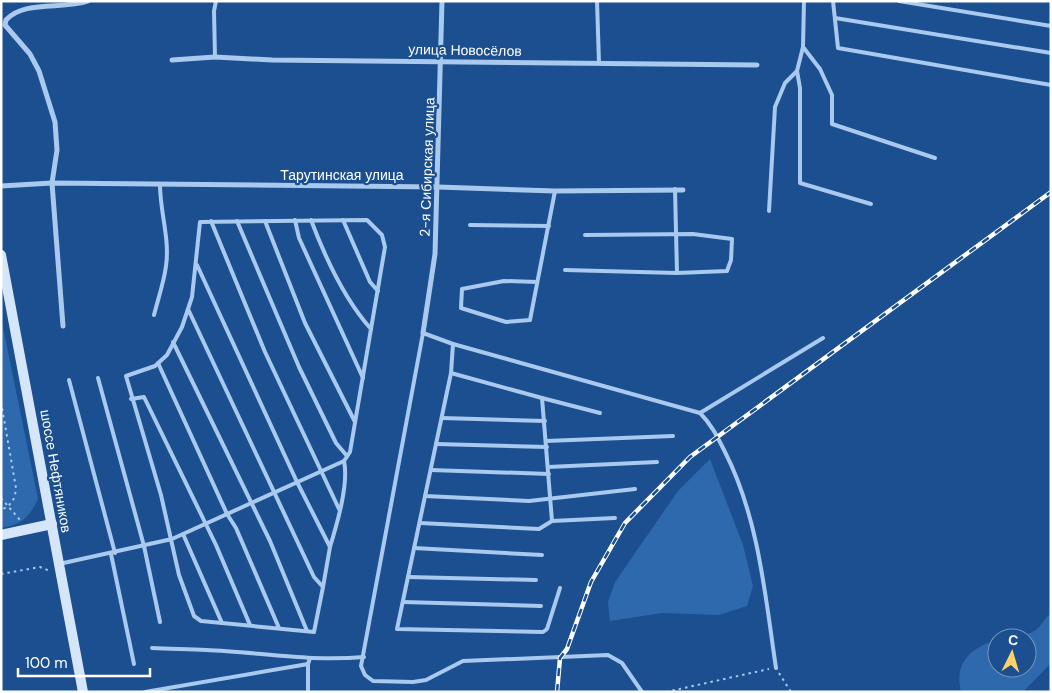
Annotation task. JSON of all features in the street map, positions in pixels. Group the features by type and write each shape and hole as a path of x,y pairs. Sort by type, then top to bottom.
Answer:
{"main road":[{"name":"шоссе Нефтяников","path":"1,255 83,692"},
{"path":"1,535 52,524"}],"street":[{"path":"63,326 52,183 56,150 55,122 46,88 30,54 5,25 6,20 14,12 29,7 79,4 88,1"},
{"name":"2-я Сибирская улица","path":"423,333 435,254 442,1"},
{"name":"улица Новосёлов","path":"172,60 215,57 272,60 441,60 757,65"},
{"name":"Тарутинская улица","path":"1,186 52,183 438,187 554,191 683,190"}],"lane":[{"path":"215,57 214,11 216,1"},
{"path":"598,1 599,64"},
{"path":"804,1 803,47 797,71 800,88 800,183 871,204"},
{"path":"833,1 838,48 1051,85"},
{"path":"898,1 1051,26"},
{"path":"835,18 1051,53"},
{"path":"803,47 820,69 832,95 832,124 935,158"},
{"path":"768,211 775,107 785,83 797,71"},
{"path":"154,315 166,265 166,240 161,213 160,185"},
{"path":"676,189 678,273"},
{"path":"537,282 504,281 462,289 461,308 506,322 530,320 554,191"},
{"path":"265,220 305,323 355,422"},
{"path":"60,570 113,553 172,539 344,461 350,452 385,248 382,235 367,220 265,220 200,223 192,297 174,342 167,355 158,363 126,376 172,539 179,575 194,616 202,621 314,632 330,547 340,510 346,469 344,461"},
{"path":"296,220 299,238 363,378"},
{"path":"311,220 320,245 348,296 371,328"},
{"path":"343,220 370,282 378,291"},
{"path":"211,221 265,352 320,472 340,510"},
{"path":"237,221 299,367 336,443 347,456"},
{"path":"470,225 549,226"},
{"path":"565,270 678,273 726,271 731,260 732,239 693,234 585,235"},
{"path":"196,263 297,482 330,547"},
{"path":"188,309 314,577 323,587"},
{"path":"642,692 622,663 608,655 463,661 426,680 413,682 373,681 365,675 361,666 423,333 453,344 700,413 710,423 732,466 751,516 776,668"},
{"path":"700,413 823,338"},
{"path":"174,342 250,503 270,541 307,631"},
{"path":"453,344 451,372 442,418 397,629 543,632 547,629 560,588"},
{"path":"158,363 227,514 236,528 280,628"},
{"path":"451,372 600,413"},
{"path":"98,378 144,546 160,622"},
{"path":"69,380 113,553 134,664"},
{"path":"131,399 144,398 216,545 250,625"},
{"path":"542,398 552,521"},
{"path":"442,418 545,422"},
{"path":"546,441 673,436"},
{"path":"436,444 547,447"},
{"path":"548,467 657,462"},
{"path":"431,470 549,474"},
{"path":"425,496 529,501 550,497 635,489"},
{"path":"420,523 539,529 552,521 615,518"},
{"path":"183,534 222,622"},
{"path":"414,548 542,555"},
{"path":"408,577 536,580"},
{"path":"403,602 541,606"},
{"path":"152,648 310,658 364,657"},
{"path":"308,692 308,664 310,658"},
{"path":"145,692 308,664"}],"path":[{"path":"1,402 16,488 15,498 9,506 1,510"},
{"path":"1,498 22,522"},
{"path":"1,574 40,567 60,570"},
{"path":"666,692 700,683 724,680 776,668 792,692"}],"shaded area":[{"path":"1,317 38,499 24,519 1,528"},
{"path":"710,459 743,545 753,586 747,606 719,615 662,613 610,621 608,602 615,582 678,491"},
{"path":"1051,614 1051,663 1037,678 1037,629"},
{"path":"987,643 987,678 1037,678 1023,692 961,692 959,682 962,665 966,658"}],"railway":[{"path":"557,692 560,658 567,649 591,582 625,523 690,457 1051,192"}]}
